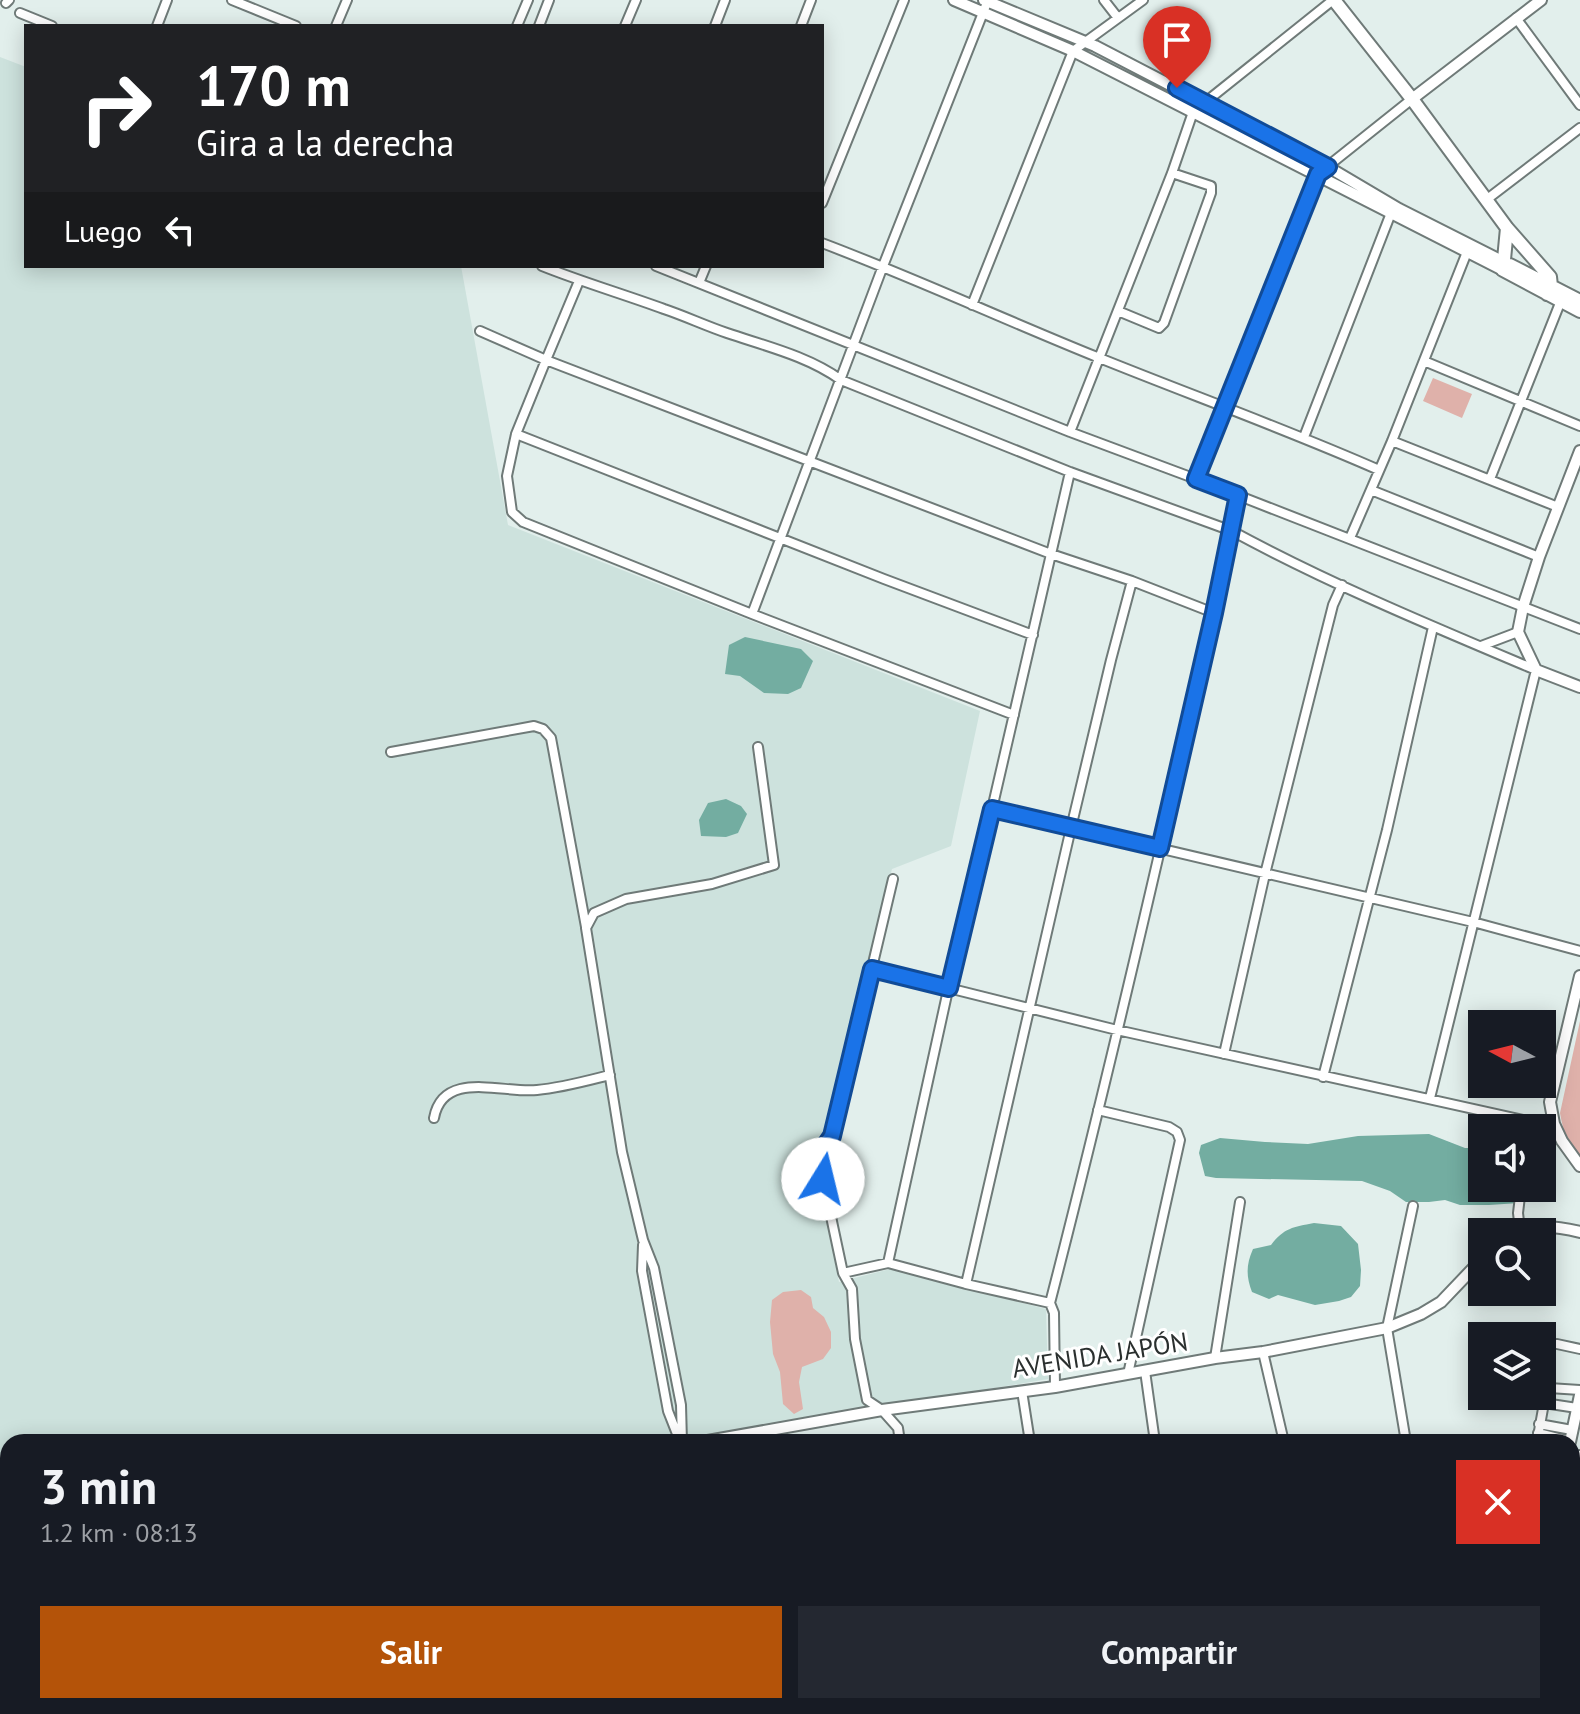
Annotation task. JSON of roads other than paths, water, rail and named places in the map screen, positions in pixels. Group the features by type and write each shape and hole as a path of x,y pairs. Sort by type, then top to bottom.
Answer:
{"main road":[{"path":"1333,0 1412,99 1507,228 1550,277 1549,290"},
{"path":"1507,228 1503,266 1563,297 1580,311"},
{"path":"1563,297 1580,301"}],"street":[{"path":"158,24 167,0"},
{"path":"232,0 252,4 292,24"},
{"path":"337,24 347,0"},
{"path":"518,24 528,0"},
{"path":"540,24 549,0"},
{"path":"626,24 636,0"},
{"path":"716,24 725,0"},
{"path":"802,24 811,0"},
{"path":"824,198 904,0"},
{"path":"954,0 986,3 1086,42 1328,167 1503,266"},
{"path":"1104,0 1118,18"},
{"path":"972,305 1073,51 1143,0"},
{"path":"1070,432 1193,112 1333,0"},
{"path":"1196,479 1318,174 1541,0"},
{"path":"986,3 1073,51 1467,252 1503,266"},
{"path":"752,614 986,3"},
{"path":"20,13 47,24"},
{"path":"1516,18 1580,105"},
{"path":"1486,200 1580,128"},
{"path":"1118,311 1159,328 1164,323 1211,193 1211,186 1172,173"},
{"path":"1304,437 1391,213"},
{"path":"824,244 1379,470"},
{"path":"1350,538 1467,252"},
{"path":"547,268 780,351 830,371 841,380 1070,472 1232,531 1433,627 1580,687"},
{"path":"661,268 1070,432 1580,629"},
{"path":"699,283 705,268"},
{"path":"579,281 516,434 507,476 512,512 523,522 1014,715"},
{"path":"1490,479 1563,297"},
{"path":"480,331 546,360 810,462 1214,613"},
{"path":"1424,361 1580,426"},
{"path":"516,434 1033,635"},
{"path":"1392,441 1558,507"},
{"path":"1430,1098 1536,670 1518,632 1523,607 1580,451"},
{"path":"888,1263 1070,472"},
{"path":"1371,490 1539,557"},
{"path":"1055,1387 1054,1313 1050,1303 1160,848 1238,495"},
{"path":"966,1284 1071,828 1132,581"},
{"path":"1224,1054 1265,874 1333,605 1342,585"},
{"path":"1323,1077 1387,830 1433,627"},
{"path":"1480,646 1518,632"},
{"path":"391,752 534,726 543,729 551,738 622,1152 643,1240 654,1268 681,1405 681,1434"},
{"path":"586,928 594,913 626,899 712,884 774,865 758,747"},
{"path":"992,809 1473,922 1580,951"},
{"path":"893,879 832,1136 821,1152 823,1179 843,1273 852,1289 855,1339 867,1400 882,1410 898,1428 899,1434"},
{"path":"872,969 1029,1010 1492,1114"},
{"path":"1552,1114 1552,1092 1580,976"},
{"path":"434,1118 445,1097 468,1087 538,1090 610,1075"},
{"path":"1098,1110 1169,1127 1177,1132 1180,1140 1128,1374"},
{"path":"1556,1128 1580,1166"},
{"path":"1215,1358 1240,1202"},
{"path":"1405,1434 1387,1328 1413,1206"},
{"path":"1556,1229 1580,1232"},
{"path":"643,1240 642,1271 668,1411 678,1434"},
{"path":"843,1273 888,1263 1050,1303"},
{"name":"AVENIDA JAPÓN","path":"747,1434 882,1410 1055,1387 1387,1328 1441,1302 1468,1274"},
{"path":"1557,1344 1580,1349"},
{"path":"1263,1352 1282,1434"},
{"path":"1145,1371 1154,1434"},
{"path":"1556,1389 1580,1392 1572,1434"},
{"path":"1022,1391 1029,1434"},
{"path":"1556,1405 1577,1408"},
{"path":"1538,1433 1543,1410"}]}
